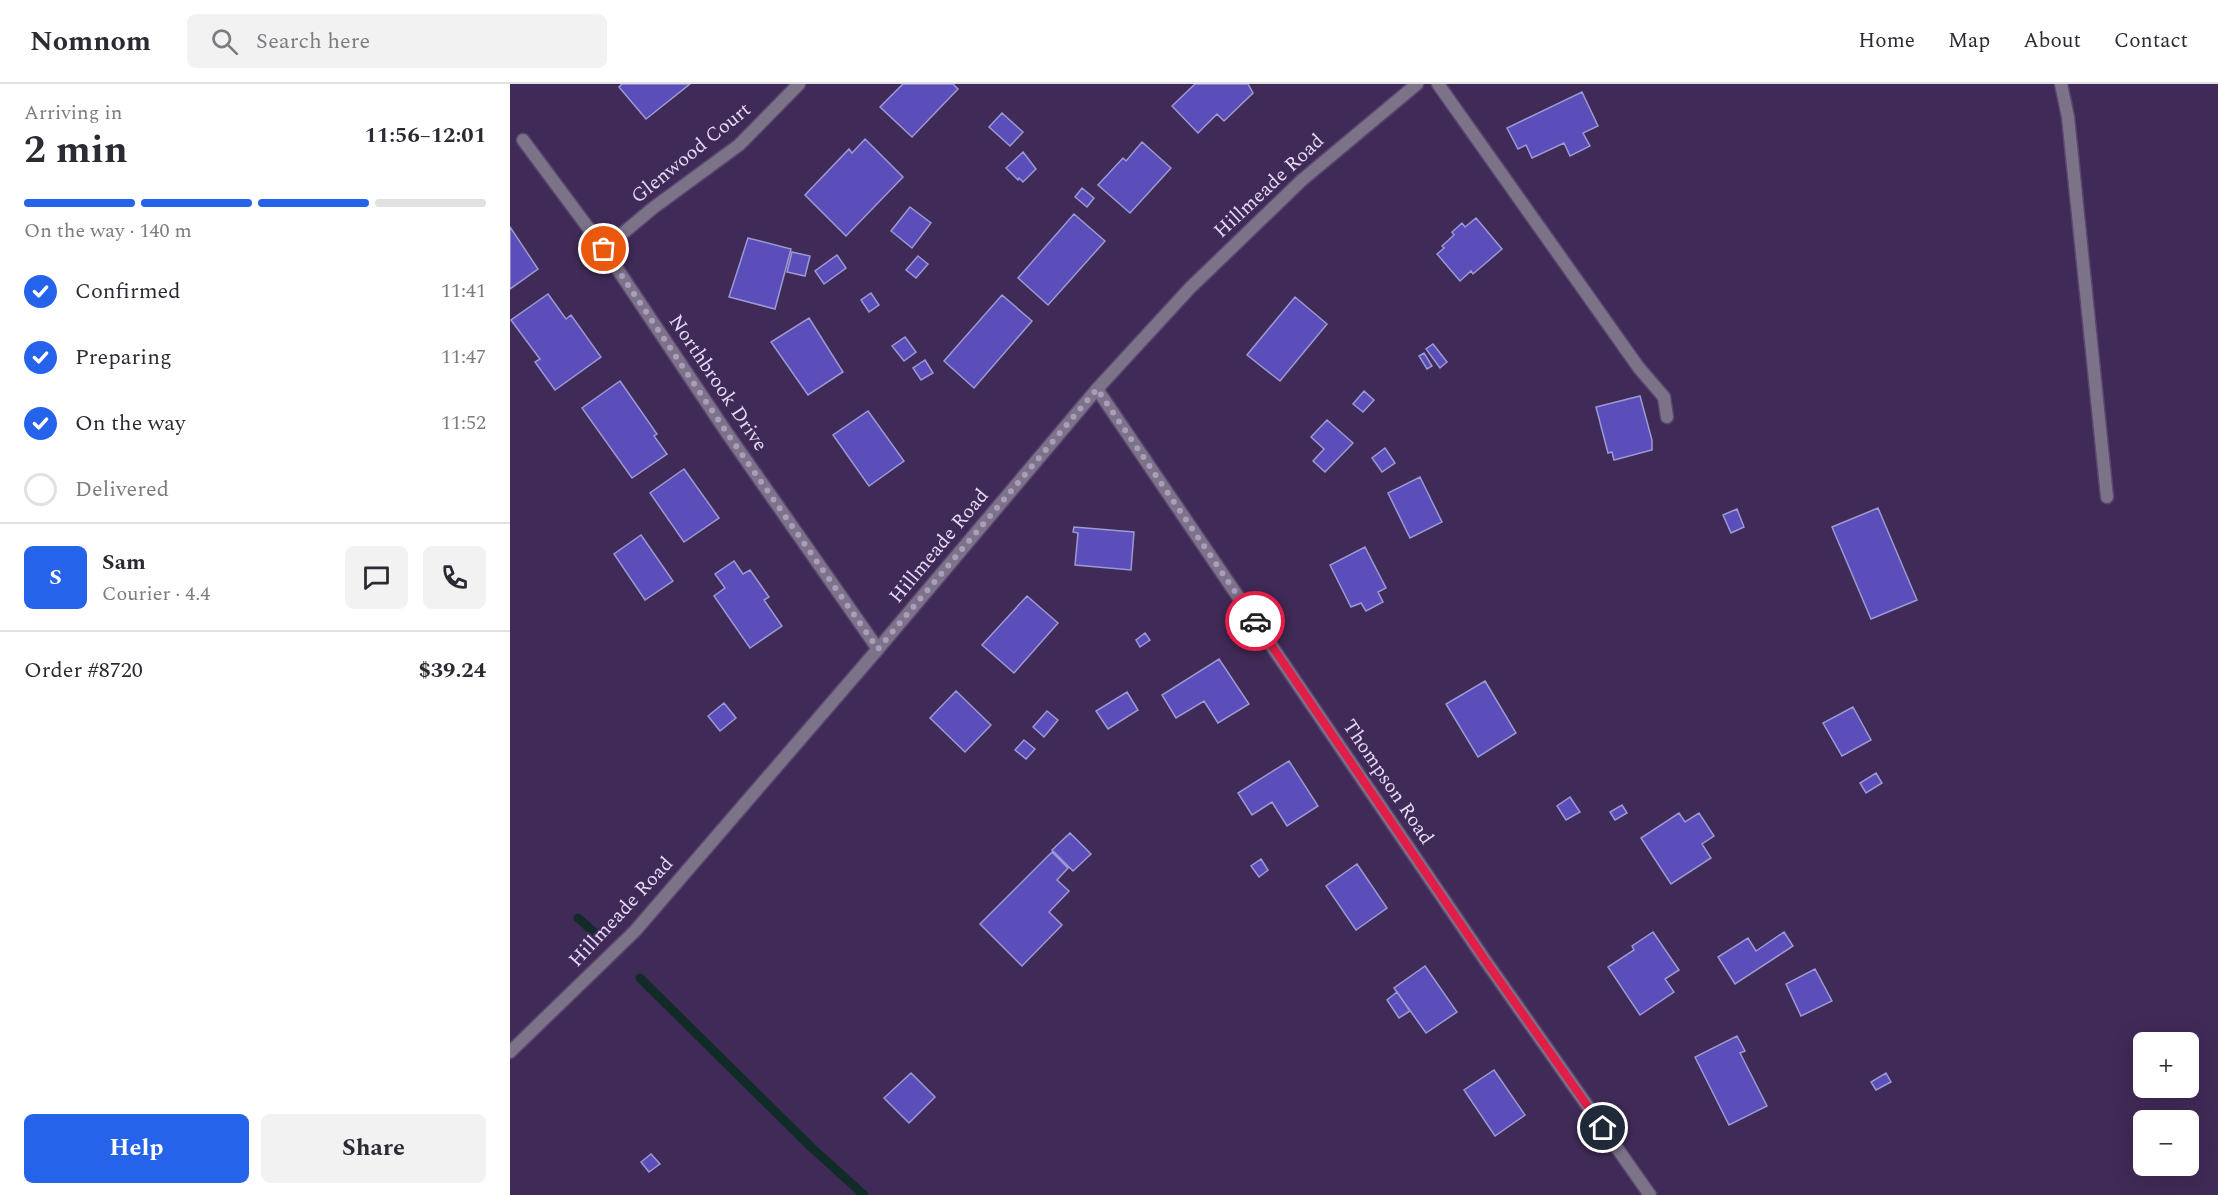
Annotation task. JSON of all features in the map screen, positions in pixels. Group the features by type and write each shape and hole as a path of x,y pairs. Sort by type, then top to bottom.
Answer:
{"street":[{"name":"Glenwood Court","path":"604,249 652,208 739,145 799,84"},
{"name":"Hillmeade Road","path":"510,1052 635,931 878,649 1097,389 1190,288 1311,172 1417,84"},
{"path":"1438,84 1639,368 1664,397 1667,417"},
{"path":"2061,84 2068,117 2107,497"},
{"name":"Northbrook Drive","path":"523,140 604,249 734,442 878,649"},
{"name":"Thompson Road","path":"1097,389 1485,960 1650,1195"}],"building":[{"path":"622,84 690,84 646,119 619,87"},
{"path":"903,84 953,84 958,89 912,137 880,107"},
{"path":"1195,84 1248,84 1253,93 1224,121 1217,114 1198,133 1172,106"},
{"path":"1582,92 1598,126 1583,133 1590,146 1570,156 1564,143 1532,158 1526,145 1518,149 1507,128"},
{"path":"1002,113 1023,132 1010,146 989,127"},
{"path":"865,139 903,177 846,236 805,195 849,149 852,153"},
{"path":"1142,142 1171,168 1130,213 1098,185 1123,158 1126,161"},
{"path":"1023,152 1036,169 1023,182 1006,168"},
{"path":"1082,188 1094,198 1087,207 1075,197"},
{"path":"910,207 931,223 912,248 891,231"},
{"path":"1074,214 1105,241 1048,305 1018,278"},
{"path":"1476,218 1502,249 1473,274 1471,271 1460,281 1437,254 1454,235 1452,232 1462,223 1465,227"},
{"path":"510,227 538,269 510,289"},
{"path":"748,238 791,249 775,309 729,297"},
{"path":"792,252 810,256 805,276 787,272"},
{"path":"837,255 846,268 824,284 815,271"},
{"path":"918,256 928,264 916,278 906,270"},
{"path":"871,293 879,305 869,312 861,300"},
{"path":"548,294 566,319 571,315 601,357 555,390 535,362 540,359 511,320"},
{"path":"1002,295 1032,321 974,388 944,361"},
{"path":"1295,297 1327,324 1280,381 1247,355"},
{"path":"809,318 843,372 808,395 771,342"},
{"path":"905,337 916,352 904,361 892,346"},
{"path":"1433,344 1447,362 1440,368 1426,349"},
{"path":"1424,353 1432,366 1427,369 1419,356"},
{"path":"925,360 933,373 921,380 913,368"},
{"path":"620,381 657,434 654,436 667,454 632,478 582,408"},
{"path":"1364,391 1374,400 1363,412 1353,404"},
{"path":"1640,396 1652,440 1652,450 1614,460 1612,452 1608,453 1596,407"},
{"path":"868,411 904,461 869,486 833,435"},
{"path":"1327,420 1353,443 1325,472 1313,461 1324,449 1311,437"},
{"path":"1385,448 1395,463 1382,472 1372,458"},
{"path":"684,469 719,518 684,542 650,493"},
{"path":"1420,477 1442,522 1410,538 1388,493"},
{"path":"1878,508 1917,600 1871,619 1832,527"},
{"path":"1737,509 1744,527 1731,533 1723,515"},
{"path":"1074,527 1134,532 1131,570 1075,565 1078,533 1073,532"},
{"path":"641,535 673,581 645,600 614,554"},
{"path":"1365,547 1386,588 1378,592 1383,602 1366,611 1361,603 1351,607 1330,565"},
{"path":"734,561 743,574 750,570 769,597 764,600 782,626 750,648 714,596 725,588 715,574"},
{"path":"1027,596 1058,623 1014,673 982,645"},
{"path":"1145,633 1150,640 1140,647 1136,640"},
{"path":"1219,659 1249,704 1218,723 1204,701 1176,718 1162,695"},
{"path":"1485,681 1516,733 1478,757 1446,704"},
{"path":"956,691 991,725 965,752 930,718"},
{"path":"1127,692 1138,710 1108,729 1096,711"},
{"path":"724,703 736,718 720,731 708,716"},
{"path":"1853,707 1871,740 1842,756 1823,723"},
{"path":"1047,711 1058,720 1044,737 1033,727"},
{"path":"1024,740 1035,749 1026,759 1015,750"},
{"path":"1289,761 1318,806 1287,826 1272,802 1252,815 1238,793"},
{"path":"1876,773 1882,783 1866,793 1860,783"},
{"path":"1570,797 1580,812 1566,820 1557,806"},
{"path":"1622,805 1627,813 1615,820 1610,812"},
{"path":"1679,813 1685,822 1699,813 1714,836 1702,844 1711,858 1671,884 1641,838"},
{"path":"1070,833 1091,854 1073,871 1052,850"},
{"path":"1052,852 1068,868 1057,880 1069,891 1049,912 1062,925 1022,966 980,924"},
{"path":"1261,859 1268,870 1259,877 1251,866"},
{"path":"1357,864 1387,908 1356,930 1326,886"},
{"path":"1653,932 1679,970 1665,979 1674,992 1640,1015 1608,967 1634,950 1632,946"},
{"path":"1784,932 1793,946 1735,984 1718,957 1748,938 1756,951"},
{"path":"1425,966 1457,1012 1426,1033 1394,988"},
{"path":"1815,969 1832,1001 1801,1016 1786,984"},
{"path":"1397,992 1410,1011 1399,1018 1387,1000"},
{"path":"1737,1036 1745,1051 1740,1053 1767,1106 1729,1125 1695,1057"},
{"path":"1494,1070 1525,1115 1495,1136 1464,1090"},
{"path":"911,1073 935,1097 909,1123 884,1098"},
{"path":"1886,1073 1891,1082 1876,1090 1871,1082"},
{"path":"651,1154 660,1164 649,1172 641,1162"}],"waterway":[{"path":"578,918 595,933"},
{"path":"640,978 811,1147 864,1195"}],"way so far":[{"path":"604,249 727,433 878,649 1097,389 1255,621"}],"route":[{"path":"1255,621 1485,960 1603,1128"}]}
